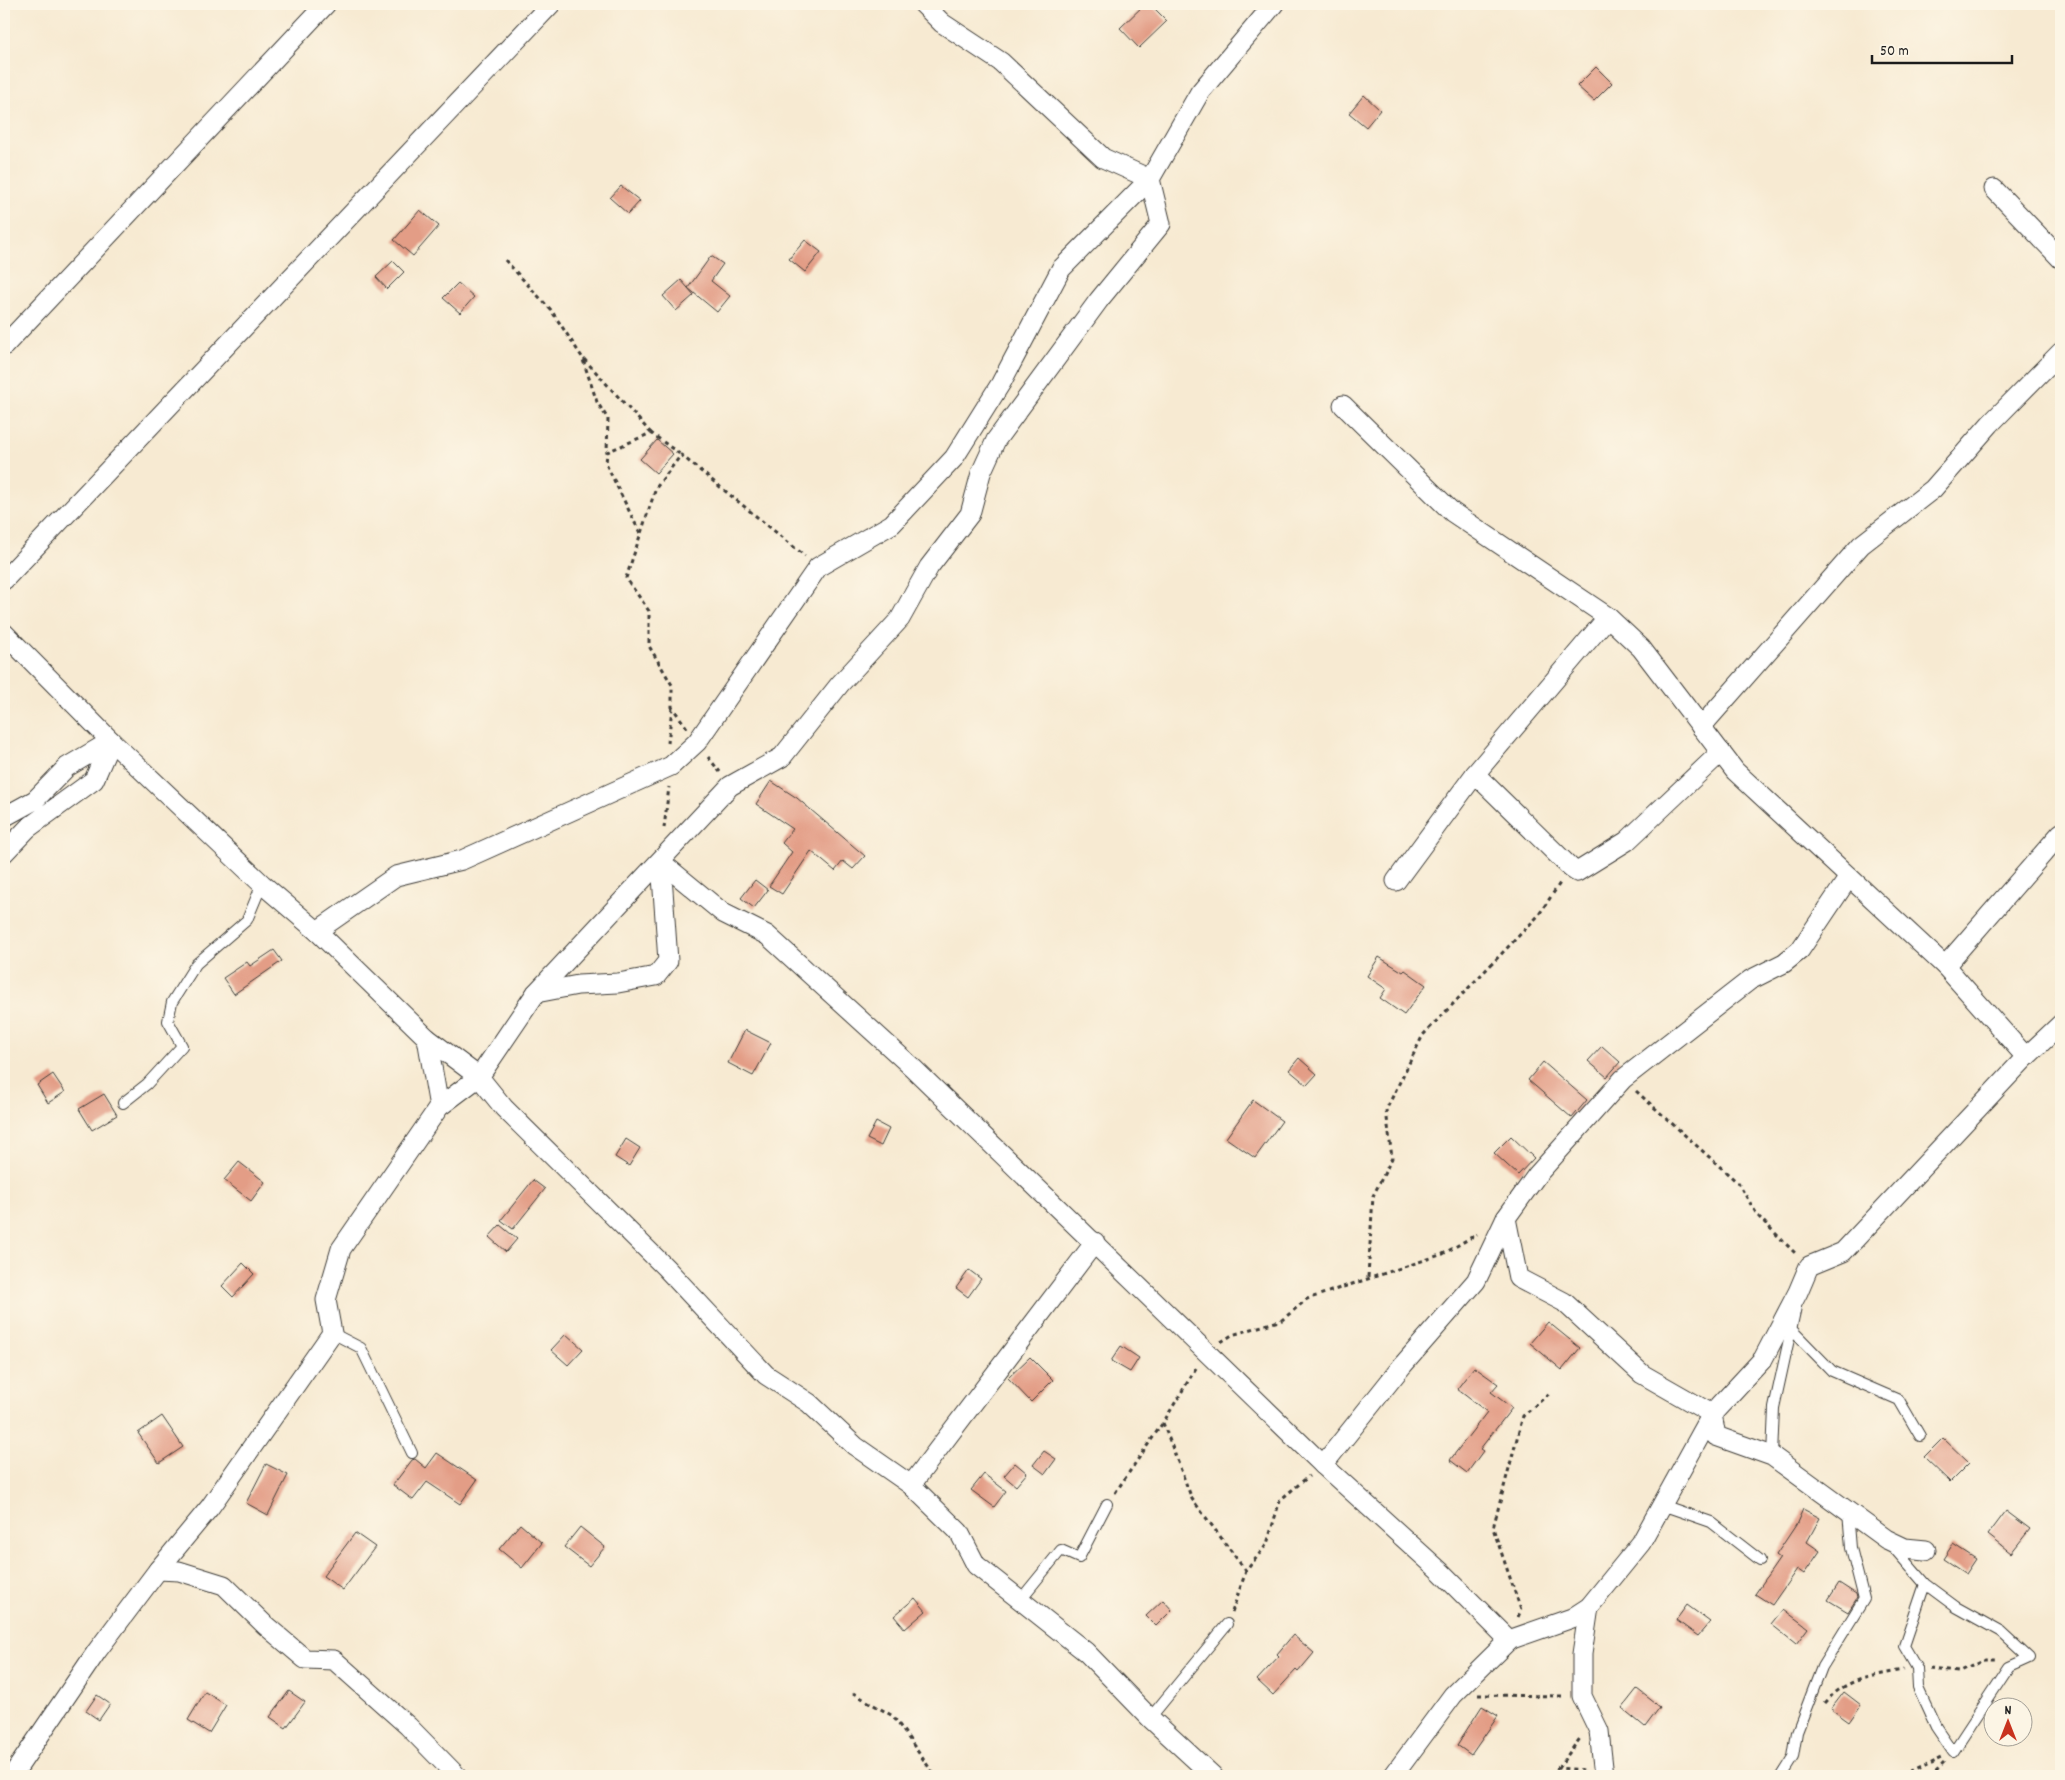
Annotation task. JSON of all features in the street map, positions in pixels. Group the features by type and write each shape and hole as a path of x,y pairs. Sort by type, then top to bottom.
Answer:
{"street":[{"path":"4,346 326,4"},
{"path":"4,580 551,4"},
{"path":"923,4 942,23 1001,62 1103,158 1150,179"},
{"path":"317,931 396,876 471,856 671,766 697,742 818,567 892,524 954,458 1001,383 1062,269 1150,179 1200,92 1274,4"},
{"path":"12,1776 97,1651 158,1570 210,1507 332,1334 326,1300 341,1249 439,1107 479,1077 536,993 730,786 782,757 840,684 900,619 929,567 970,514 981,473 996,440 1099,300 1161,224 1150,179"},
{"path":"1994,189 2061,259"},
{"path":"1701,726 1861,545 1933,489 1990,424 2061,352"},
{"path":"1343,405 1452,512 1608,618 1641,648 1735,770 1945,966 2026,1057"},
{"path":"954,458 996,440"},
{"path":"1396,881 1475,774 1608,618"},
{"path":"4,633 111,741 262,884 317,931 427,1038 479,1077 504,1108 664,1268 766,1375 809,1404 855,1446 911,1485 959,1532 976,1565 1086,1652 1150,1718 1213,1776"},
{"path":"4,816 35,800 67,767 111,741"},
{"path":"4,853 28,828 94,780 111,741"},
{"path":"1475,774 1571,868 1578,872 1627,842 1721,752"},
{"path":"1945,966 2061,833"},
{"path":"536,993 578,985 618,983 656,976 668,961 660,862"},
{"path":"660,862 723,913 767,935 912,1067 1095,1242 1323,1465 1441,1572 1509,1640"},
{"path":"1323,1465 1402,1366 1476,1281 1506,1218 1537,1176 1622,1079 1750,980 1784,963 1800,950 1849,877"},
{"path":"1393,1776 1454,1695 1509,1640 1572,1618 1589,1607 1641,1543 1712,1414 1763,1358 1798,1292 1809,1266 1843,1252 2026,1057 2061,1024"},
{"path":"427,1038 439,1107"},
{"path":"1506,1218 1518,1278 1564,1302 1642,1374 1712,1414 1716,1436 1772,1456 1886,1539 1905,1548 1926,1550"},
{"path":"911,1485 1095,1242"},
{"path":"158,1570 179,1571 224,1585 265,1625 305,1659 334,1660 408,1726 457,1776"},
{"path":"1589,1607 1582,1654 1582,1696 1599,1731 1603,1774"}],"lane":[{"path":"123,1103 147,1084 182,1046 168,1022 172,1002 196,964 247,920 262,884"},
{"path":"1772,1456 1774,1408 1792,1330 1798,1292"},
{"path":"1792,1330 1832,1371 1899,1400 1920,1436"},
{"path":"332,1334 360,1348 412,1453"},
{"path":"1021,1599 1060,1550 1079,1558 1107,1504"},
{"path":"1662,1505 1711,1522 1760,1560"},
{"path":"1781,1776 1793,1757 1797,1732 1822,1668 1864,1599 1851,1548 1848,1511"},
{"path":"1886,1539 1925,1584 1956,1607 2002,1632 2028,1658 2009,1667 1953,1752 1936,1727 1918,1688 1917,1668 1904,1646 1925,1584"},
{"path":"1150,1718 1228,1624"}],"path":[{"path":"505,260 551,310 582,357 651,433 681,455 818,567"},
{"path":"582,357 597,402 608,419 606,464 641,534"},
{"path":"607,452 651,433"},
{"path":"681,455 656,488 626,578 649,611 649,646 672,685 672,707 730,786"},
{"path":"1368,1277 1373,1196 1392,1158 1386,1110 1394,1093 1423,1035 1538,916 1571,868"},
{"path":"1622,1079 1738,1183 1758,1216 1809,1266"},
{"path":"1107,1504 1162,1423 1207,1351 1232,1335 1282,1320 1307,1299 1368,1277 1443,1254 1506,1218"},
{"path":"1509,1640 1521,1610 1493,1528 1523,1416 1551,1392"},
{"path":"1162,1423 1192,1499 1246,1571"},
{"path":"1228,1624 1246,1571 1267,1544 1280,1500 1323,1465"},
{"path":"853,1693 893,1716 935,1776"},
{"path":"1454,1695 1582,1696"},
{"path":"1551,1776 1584,1732 1599,1731"},
{"path":"1901,1776 1953,1752"},
{"path":"1930,1776 1953,1752"},
{"path":"1558,1768 1603,1774"}],"building":[{"path":"1145,4 1150,4 1167,21 1139,48 1120,28"},
{"path":"1596,67 1612,83 1594,101 1577,86"},
{"path":"1364,95 1380,110 1366,127 1349,113"},
{"path":"621,186 640,201 628,214 610,198"},
{"path":"420,210 439,226 413,256 394,240"},
{"path":"805,240 821,252 805,272 789,259"},
{"path":"711,256 723,264 711,281 730,296 717,312 688,288"},
{"path":"393,261 404,272 387,289 376,277"},
{"path":"681,280 694,295 676,311 663,296"},
{"path":"458,283 474,297 460,313 443,298"},
{"path":"657,440 673,454 656,473 640,459"},
{"path":"771,781 797,798 865,856 853,869 843,861 835,871 811,851 782,894 769,886 792,852 782,843 793,829 756,804"},
{"path":"755,880 768,890 754,908 741,898"},
{"path":"274,950 282,961 234,994 223,978 247,962 250,966"},
{"path":"1379,957 1403,972 1405,970 1426,985 1404,1015 1380,998 1386,989 1367,976"},
{"path":"745,1030 771,1043 753,1076 728,1063"},
{"path":"1602,1046 1620,1062 1607,1077 1588,1061"},
{"path":"1299,1058 1317,1074 1307,1085 1289,1070"},
{"path":"1543,1062 1587,1100 1572,1118 1528,1080"},
{"path":"53,1074 65,1092 48,1103 37,1085"},
{"path":"104,1094 117,1115 92,1130 79,1109"},
{"path":"1253,1100 1282,1121 1255,1158 1226,1138"},
{"path":"876,1122 889,1129 881,1146 867,1139"},
{"path":"1511,1136 1534,1158 1518,1175 1494,1153"},
{"path":"626,1139 640,1148 629,1166 615,1157"},
{"path":"239,1162 265,1182 251,1201 224,1180"},
{"path":"533,1180 545,1189 513,1229 501,1220"},
{"path":"500,1225 517,1239 506,1252 489,1237"},
{"path":"243,1263 254,1274 233,1297 222,1286"},
{"path":"969,1270 981,1279 968,1297 956,1288"},
{"path":"1548,1322 1580,1348 1562,1370 1530,1343"},
{"path":"566,1334 583,1349 568,1365 551,1350"},
{"path":"1121,1346 1139,1358 1130,1372 1111,1361"},
{"path":"1030,1357 1053,1380 1031,1402 1008,1378"},
{"path":"1474,1367 1498,1384 1491,1392 1512,1408 1480,1449 1483,1451 1467,1473 1450,1460 1487,1412 1457,1389"},
{"path":"162,1416 183,1447 159,1463 138,1433"},
{"path":"1943,1438 1969,1463 1950,1482 1924,1457"},
{"path":"1044,1451 1056,1459 1045,1474 1033,1465"},
{"path":"437,1453 477,1480 460,1504 427,1482 413,1500 393,1485 412,1460 415,1459 426,1468"},
{"path":"1015,1463 1027,1473 1016,1486 1004,1476"},
{"path":"266,1464 288,1475 268,1515 246,1503"},
{"path":"984,1474 1006,1491 994,1507 971,1490"},
{"path":"1803,1509 1820,1518 1807,1542 1820,1551 1804,1574 1797,1569 1772,1605 1755,1594 1780,1558 1776,1555 1796,1525"},
{"path":"2006,1511 2030,1529 2011,1553 1988,1535"},
{"path":"520,1524 542,1543 522,1568 499,1549"},
{"path":"580,1527 605,1547 589,1566 564,1547"},
{"path":"355,1533 375,1547 343,1590 323,1576"},
{"path":"1953,1544 1976,1559 1966,1574 1943,1559"},
{"path":"1839,1583 1856,1594 1857,1598 1848,1612 1828,1600"},
{"path":"915,1598 926,1611 905,1629 894,1616"},
{"path":"1163,1600 1172,1610 1156,1626 1146,1616"},
{"path":"1687,1605 1710,1622 1698,1636 1676,1620"},
{"path":"1783,1609 1808,1628 1796,1644 1771,1624"},
{"path":"1293,1635 1314,1653 1298,1672 1296,1670 1273,1695 1257,1680 1279,1656 1277,1654"},
{"path":"1637,1689 1660,1707 1645,1727 1622,1708"},
{"path":"289,1691 305,1702 286,1728 270,1717"},
{"path":"205,1692 226,1705 209,1733 188,1720"},
{"path":"1844,1692 1861,1705 1849,1722 1831,1709"},
{"path":"97,1695 110,1704 99,1720 86,1711"},
{"path":"1482,1706 1498,1716 1471,1755 1457,1745"}]}
